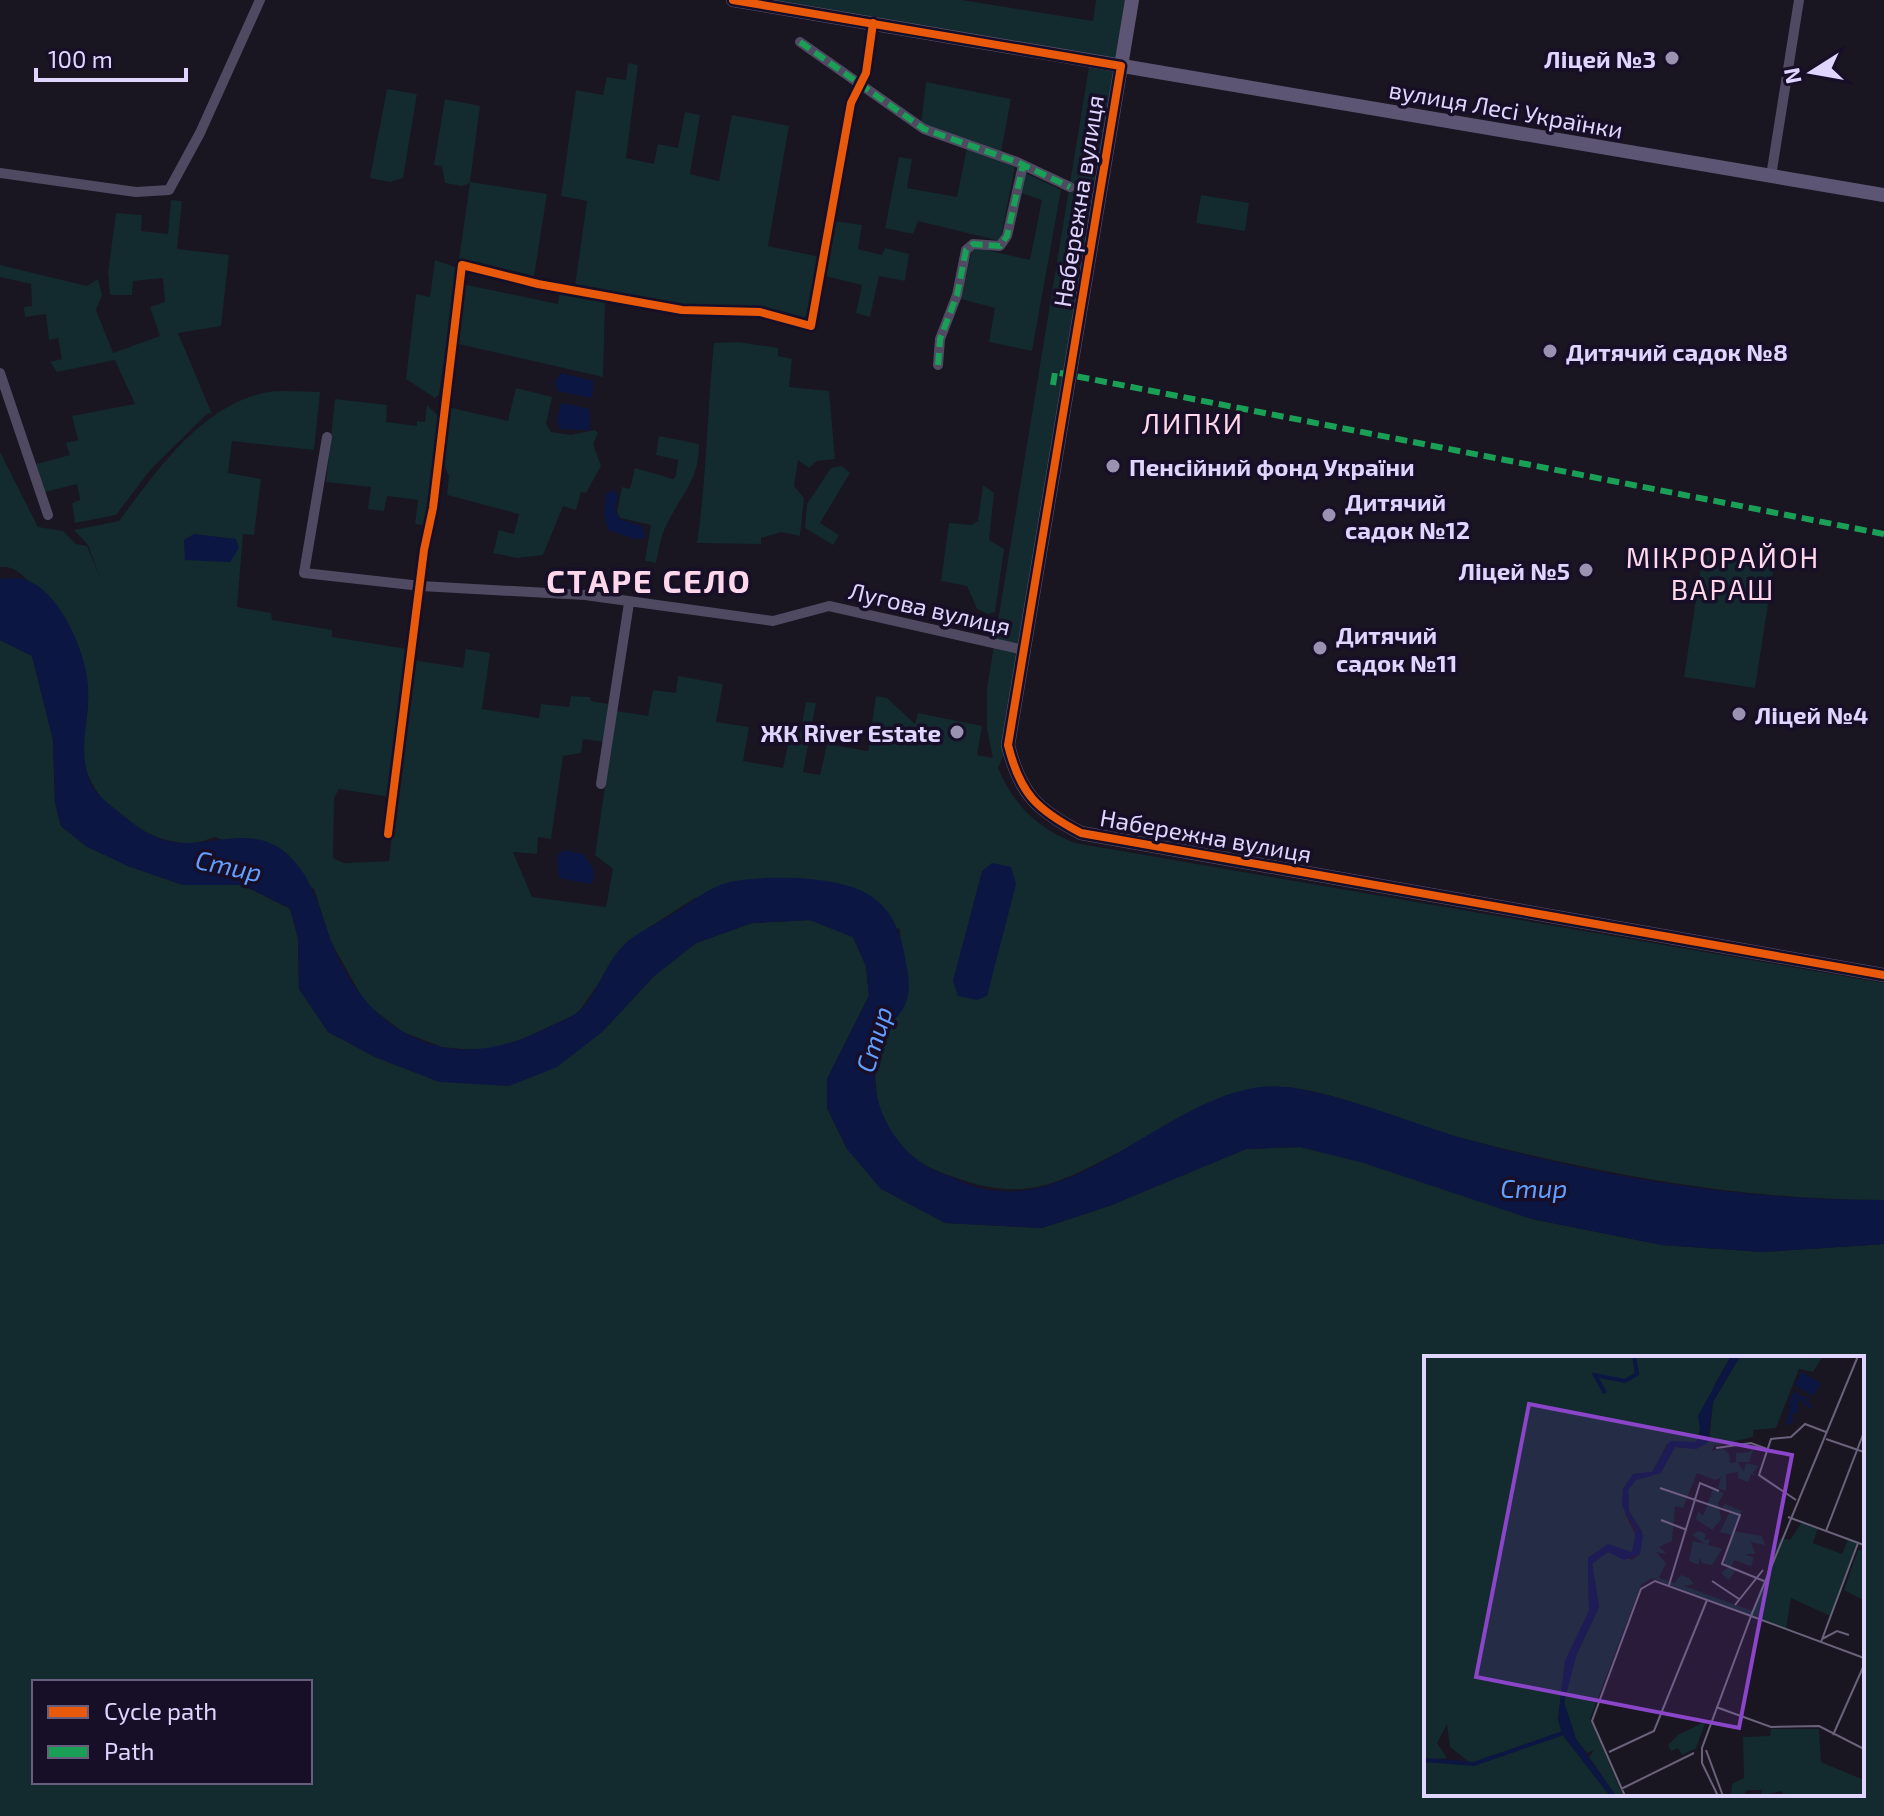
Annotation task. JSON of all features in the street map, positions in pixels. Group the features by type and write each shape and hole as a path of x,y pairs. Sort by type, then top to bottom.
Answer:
{"street":[{"path":"0,173 136,192 169,190 200,133 260,0"},
{"name":"вулиця Лесі Українки","path":"733,0 1884,195"},
{"name":"Набережна вулиця","path":"1132,0 1008,745 1014,770 1025,792 1051,817 1081,833 1884,975"},
{"path":"1771,176 1799,0"},
{"path":"388,834 462,265 538,284 668,307 760,312 811,326 851,103 866,73 873,23"},
{"path":"800,42 924,129 1023,165 1070,187"},
{"path":"938,365 940,339 957,295 966,250 973,244 1000,246 1007,236 1023,165"},
{"path":"0,373 48,515"},
{"name":"Лугова вулиця","path":"327,437 304,573 421,586 585,595 773,621 829,606 1024,650"},
{"path":"601,784 629,603"}],"green space":[{"path":"733,0 962,0 1093,21 1096,0 1132,0 1008,745 998,768 1011,793 1038,822 1075,843 1884,983 1884,1200 1728,1191 1626,1175 1473,1141 1344,1099 1286,1087 1242,1095 1050,1184 1009,1189 987,1187 933,1169 913,1157 889,1130 879,1108 875,1070 878,1049 887,1029 903,1008 900,929 695,898 628,941 578,1013 521,1040 484,1051 442,1047 403,1032 366,1004 331,942 314,889 216,837 190,843 153,835 122,817 97,791 84,760 88,689 82,656 68,624 47,597 16,570 0,567 0,452 38,527 63,531 76,544 87,546 101,580 88,545 74,530 119,521 163,464 197,429 237,402 266,392 281,391 320,392 314,450 232,441 228,473 261,479 254,535 243,534 237,607 271,613 272,620 332,630 332,637 414,650 413,660 463,668 466,649 490,653 482,709 539,718 541,704 569,707 571,696 590,697 591,701 608,704 605,742 583,739 581,753 563,756 551,839 538,837 537,854 513,852 532,897 606,907 613,869 595,855 616,711 648,716 653,690 676,693 678,676 723,684 716,722 749,727 743,761 783,768 789,740 799,741 806,702 816,703 803,772 820,775 827,744 868,751 876,696 887,698 915,724 918,713 982,726 977,755 993,758 987,729 987,688 1090,61","holes":["339,789 396,798 389,861 344,863 333,858 334,798"]},
{"path":"628,63 638,65 626,158 654,164 658,144 678,148 685,112 700,115 690,174 719,181 732,115 789,126 768,246 820,257 808,315 804,318 682,306 575,286 587,201 561,196 576,90 603,95 607,77 626,80"},
{"path":"926,82 1011,99 1001,152 921,124"},
{"path":"387,89 417,94 403,178 390,182 370,178"},
{"path":"445,99 480,106 470,182 547,194 534,276 459,259 470,183 462,186 445,183 442,166 434,165"},
{"path":"967,148 1015,167 1000,241 918,221 913,234 885,228 899,157 912,159 907,188 957,197"},
{"path":"1025,173 1061,190 1032,351 989,342 995,308 961,299 972,250 978,248 1030,260 1042,200 1018,192"},
{"path":"1201,195 1249,203 1245,231 1196,223"},
{"path":"171,200 182,201 177,249 229,255 221,326 178,333 212,414 208,413 151,469 116,515 75,523 72,503 80,500 77,484 45,492 36,464 70,455 66,443 78,440 72,416 135,404 115,360 57,372 50,362 62,359 58,338 49,340 46,314 25,317 24,307 32,306 31,284 0,277 0,265 87,286 98,279 102,295 96,310 113,353 160,336 150,307 165,302 163,278 133,281 132,295 110,295 108,273 116,213 142,215 141,231 168,234"},
{"path":"834,221 862,225 858,249 882,255 885,248 909,254 905,281 879,276 870,317 856,313 862,285 825,276"},
{"path":"435,260 458,268 439,394 435,398 406,379 416,294 430,297"},
{"path":"462,284 558,304 560,290 601,298 605,302 603,377 454,343"},
{"path":"738,342 778,348 778,356 792,359 789,387 829,391 835,459 817,461 809,468 798,460 794,486 804,498 800,536 781,532 761,538 761,544 697,543 714,343"},
{"path":"516,388 552,397 546,424 551,432 571,435 595,430 598,433 593,444 601,466 586,493 581,492 576,510 563,506 543,555 517,558 493,553 499,530 514,534 519,514 447,495 449,476 444,465 448,407 508,421"},
{"path":"335,399 387,405 386,422 417,426 417,421 425,422 427,405 440,418 428,526 415,524 418,500 387,496 384,511 368,509 371,487 326,482"},
{"path":"659,436 699,444 693,478 664,530 656,563 645,561 651,525 620,518 617,512 622,487 630,489 635,468 673,479 676,476 678,460 656,455"},
{"path":"842,466 850,473 820,523 839,535 833,545 805,528 807,504 831,468"},
{"path":"983,485 994,493 989,540 1004,549 995,612 988,614 977,609 967,586 941,581 949,523 971,525 978,521"},
{"path":"1703,554 1774,565 1755,688 1684,677"},
{"path":"0,640 32,656 53,740 55,803 61,826 86,846 128,866 183,885 243,885 290,909 298,938 299,989 328,1031 375,1057 440,1082 602,1032 654,976 696,943 752,923 810,920 853,937 866,966 869,996 827,1079 827,1108 847,1149 945,1223 1042,1228 1109,1206 1246,1149 1300,1147 1361,1162 1532,1219 1662,1245 1763,1252 1884,1244 1884,1816 0,1816"}],"water":[{"path":"561,373 594,381 592,398 557,391 555,381"},
{"path":"564,403 589,409 590,430 560,429 557,421 560,405"},
{"path":"614,490 618,496 615,508 619,519 642,526 646,538 635,539 608,530 604,514 606,494"},
{"path":"194,534 236,539 239,548 230,562 185,560 184,540"},
{"name":"Стир","path":"0,579 23,579 38,586 50,597 69,625 86,672 85,762 87,774 97,793 142,830 167,841 187,843 249,838 273,844 285,852 309,882 331,941 358,992 388,1022 418,1040 455,1049 473,1049 527,1037 579,1011 591,997 615,955 627,942 708,891 722,884 753,879 821,880 848,886 873,897 897,927 909,988 904,1007 884,1033 877,1054 876,1088 880,1105 886,1122 906,1150 930,1168 965,1183 1003,1191 1041,1187 1078,1174 1186,1113 1223,1097 1260,1087 1281,1087 1334,1097 1520,1154 1623,1176 1779,1196 1884,1200 1884,1244 1763,1252 1662,1245 1532,1219 1361,1162 1300,1147 1246,1149 1109,1206 1042,1228 945,1223 881,1189 847,1149 827,1108 827,1079 869,996 866,966 853,937 810,920 752,923 696,943 654,976 602,1032 557,1067 509,1086 440,1082 375,1057 328,1032 299,989 298,938 290,908 243,885 183,885 128,866 86,846 61,826 55,803 53,740 32,656 0,640"},
{"path":"564,850 583,854 593,868 594,880 590,884 559,878 557,856"},
{"path":"992,863 1011,867 1016,884 987,996 977,1000 958,996 953,981 982,871"}],"marked path":[{"path":"800,42 924,129 1017,162 1070,187"},
{"path":"938,365 940,339 957,295 966,250 973,244 1000,246 1007,236 1023,165"},
{"path":"1053,385 1055,372 1884,534"}],"cycle path":[{"path":"733,0 1121,66 1008,745 1018,776 1032,799 1042,808 1081,833 1884,975"},
{"path":"388,834 424,550 433,508 462,265 538,284 682,310 760,312 811,326 851,103 866,73 873,23"}],"place":[{"name":"Ліцей №3","path":"1672,58"},
{"name":"Дитячий садок №8","path":"1550,351"},
{"name":"Пенсійний фонд України","path":"1113,466"},
{"name":"Дитячий садок №12","path":"1329,515"},
{"name":"Ліцей №5","path":"1586,570"},
{"name":"Дитячий садок №11","path":"1320,648"},
{"name":"Ліцей №4","path":"1739,714"},
{"name":"ЖК River Estate","path":"957,732"}],"district":[{"name":"ЛИПКИ","path":"1193,423"},
{"name":"МІКРОРАЙОН ВАРАШ","path":"1723,573"},
{"name":"СТАРЕ СЕЛО","path":"649,580"}]}
